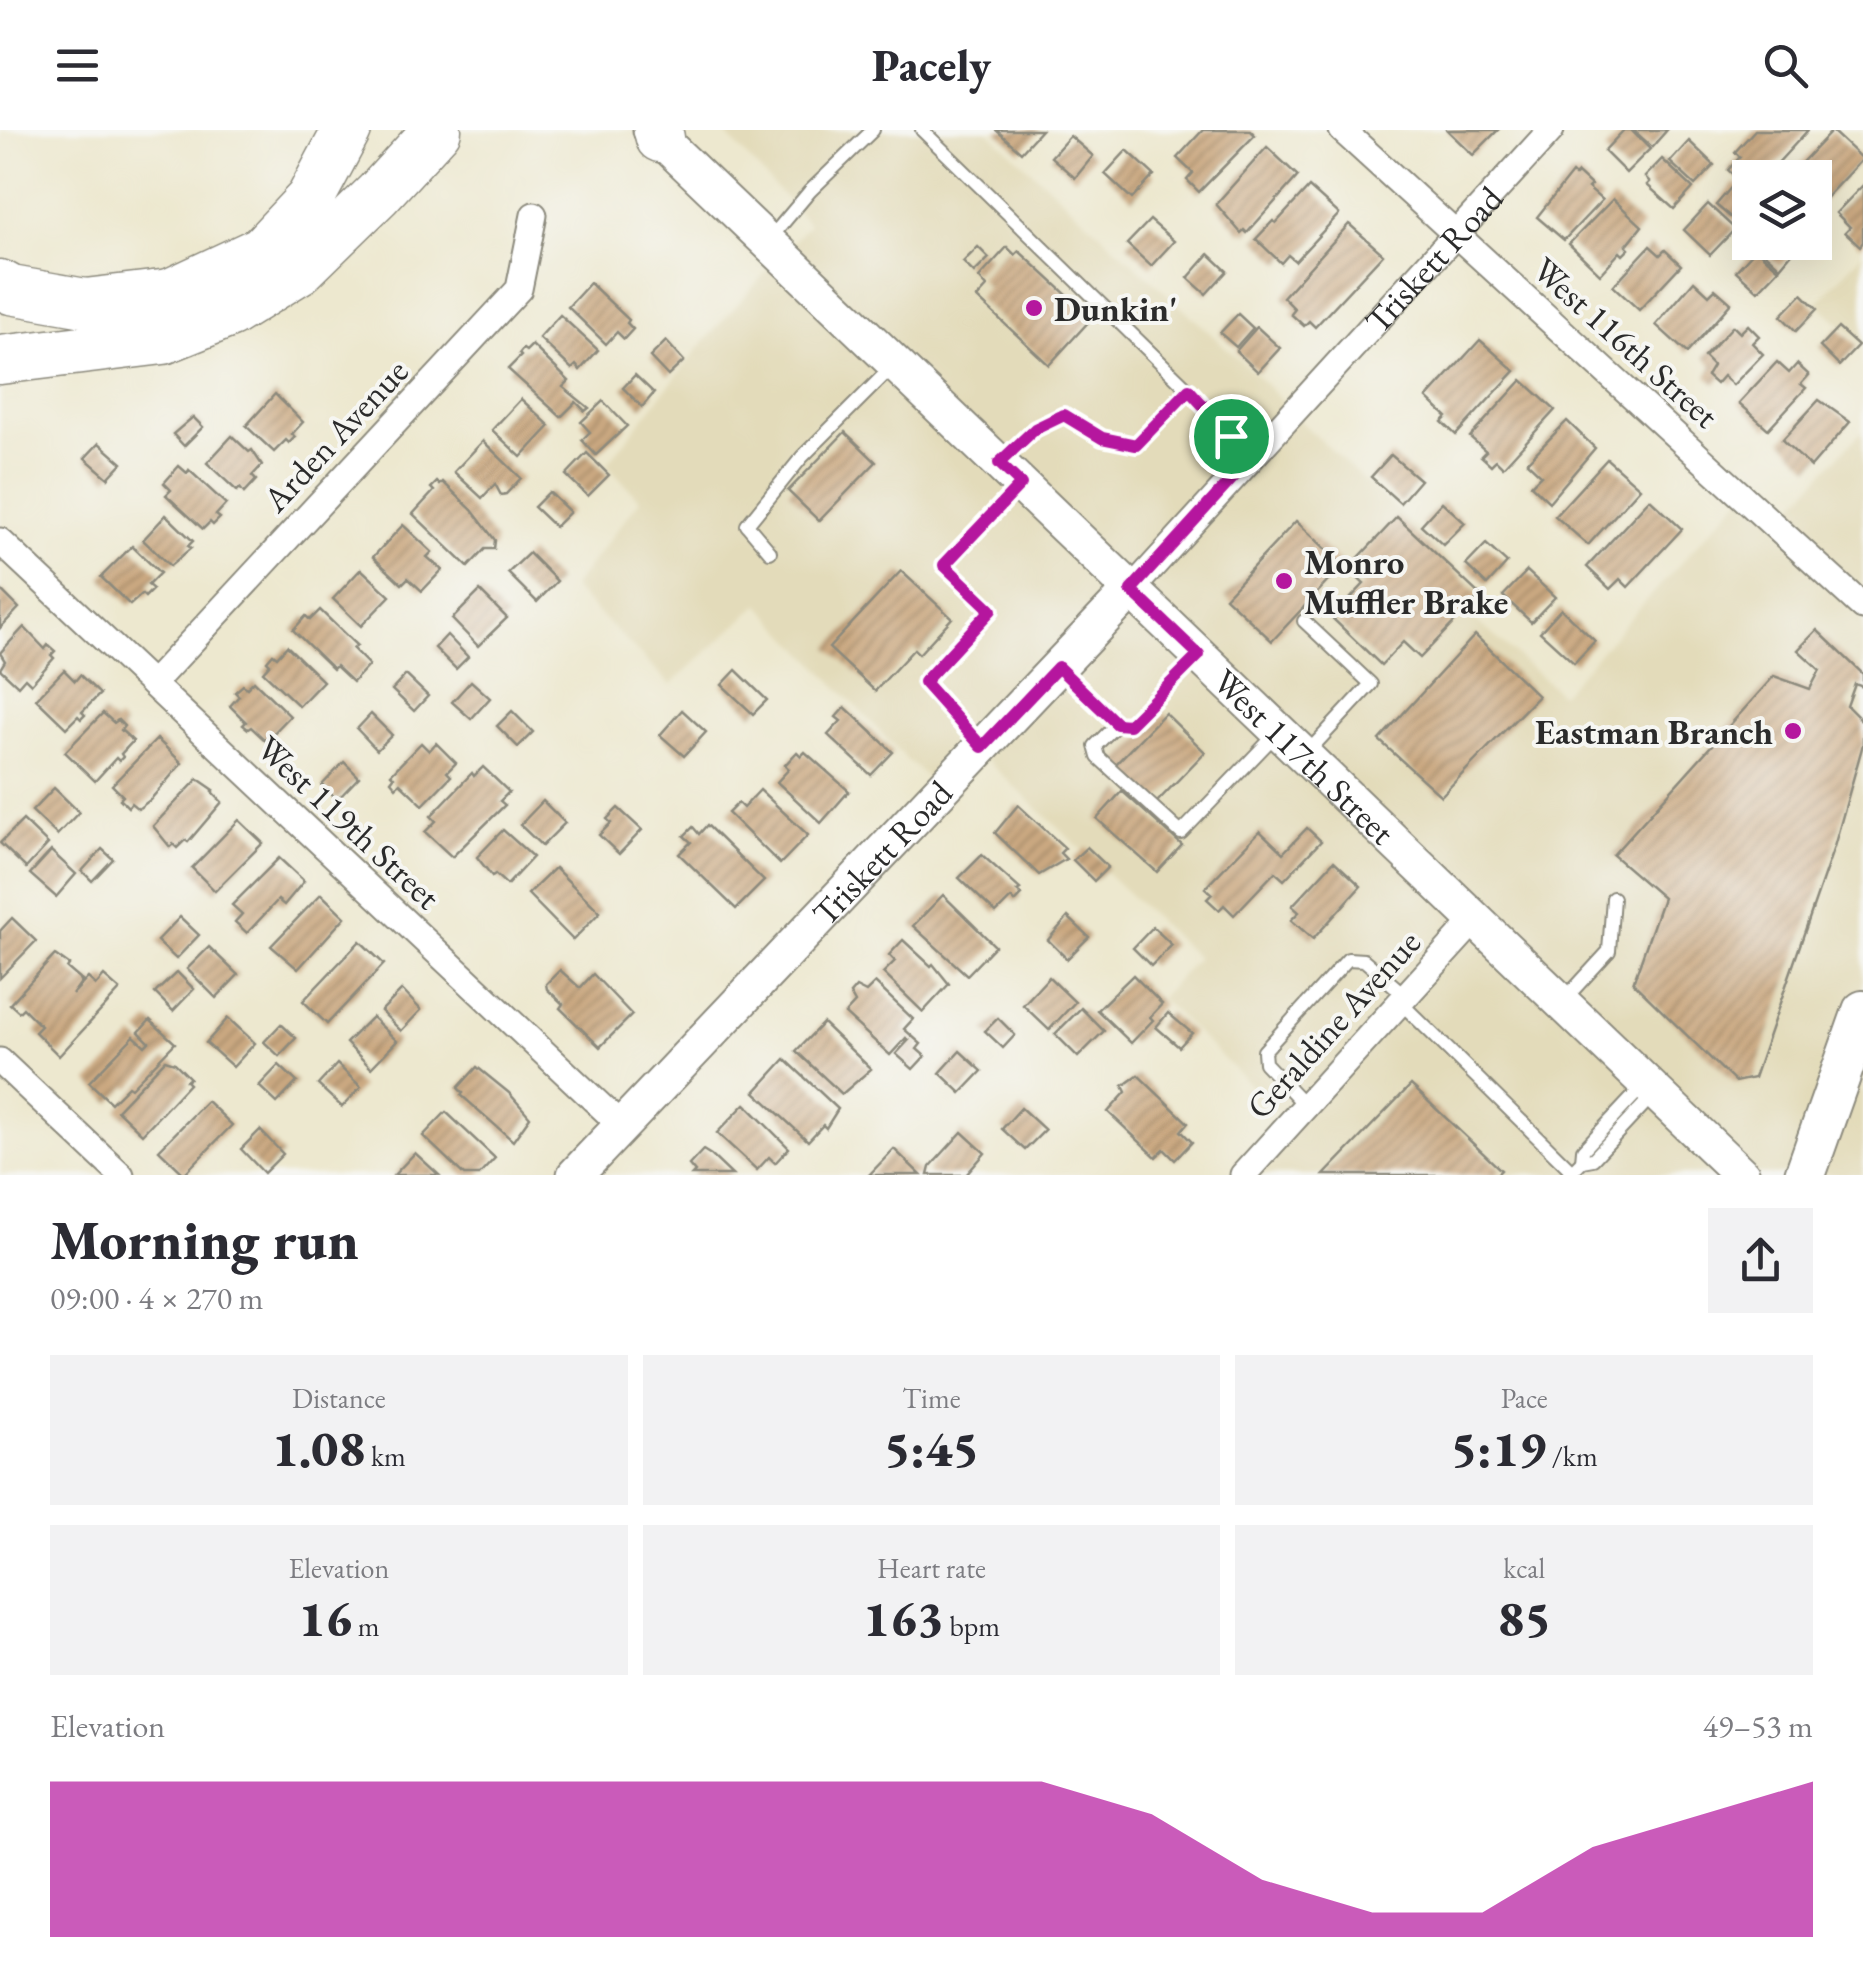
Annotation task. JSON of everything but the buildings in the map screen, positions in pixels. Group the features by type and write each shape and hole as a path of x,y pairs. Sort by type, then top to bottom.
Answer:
{"highway":[{"path":"0,284 11,290 85,303 170,293 262,250 310,199 347,130"},
{"path":"0,360 164,340 230,314 301,269 437,130"}],"main road":[{"name":"West 117th Street","path":"657,133 1742,1175"},
{"name":"Triskett Road","path":"575,1175 1131,590"},
{"path":"1805,1175 1863,1012"}],"street":[{"name":"West 116th Street","path":"1342,130 1863,606"},
{"name":"Triskett Road","path":"1131,590 1552,130"},
{"name":"Arden Avenue","path":"152,684 519,288 534,215"},
{"name":"West 119th Street","path":"0,542 622,1126"},
{"name":"Geraldine Avenue","path":"1242,1175 1475,920"},
{"path":"0,1061 121,1175"}],"lane":[{"path":"768,241 810,191 873,130"},
{"path":"922,130 1189,390 1251,458"},
{"path":"770,552 747,524 802,457 896,364"},
{"path":"982,747 924,682 991,610 944,565 1010,474 1035,429 1064,415 1102,438 1136,445 1189,390"},
{"path":"1117,724 1095,746 1098,757 1182,834 1371,684 1304,620"},
{"path":"1058,667 1117,724 1129,725 1199,655"},
{"path":"1562,1002 1609,951 1613,898"},
{"path":"1306,1106 1265,1063 1264,1051 1348,959 1364,960 1574,1169 1583,1150 1650,1089"}],"shaded area":[{"path":"722,130 987,130 1265,383 1305,426 1489,596 1472,617 1561,694 1752,485 1786,513 1863,430 1863,1175 1255,1175 1297,1130 1160,998 1197,958 986,760 950,798 904,757 759,604 671,685 572,588 640,500 607,464 702,344 809,224"},
{"path":"1863,253 1863,345 1817,303"}],"place":[{"name":"Dunkin'","path":"1034,308"},
{"name":"Monro Muffler Brake","path":"1284,581"},
{"name":"Eastman Branch","path":"1793,731"}],"route":[{"path":"1189,390 1231,436 1251,458 1131,590 1199,655 1129,725 1117,724 1058,667 982,747 924,682 991,610 944,565 1021,484 999,463 1035,429 1064,415 1102,438 1136,445 1189,390"}]}
